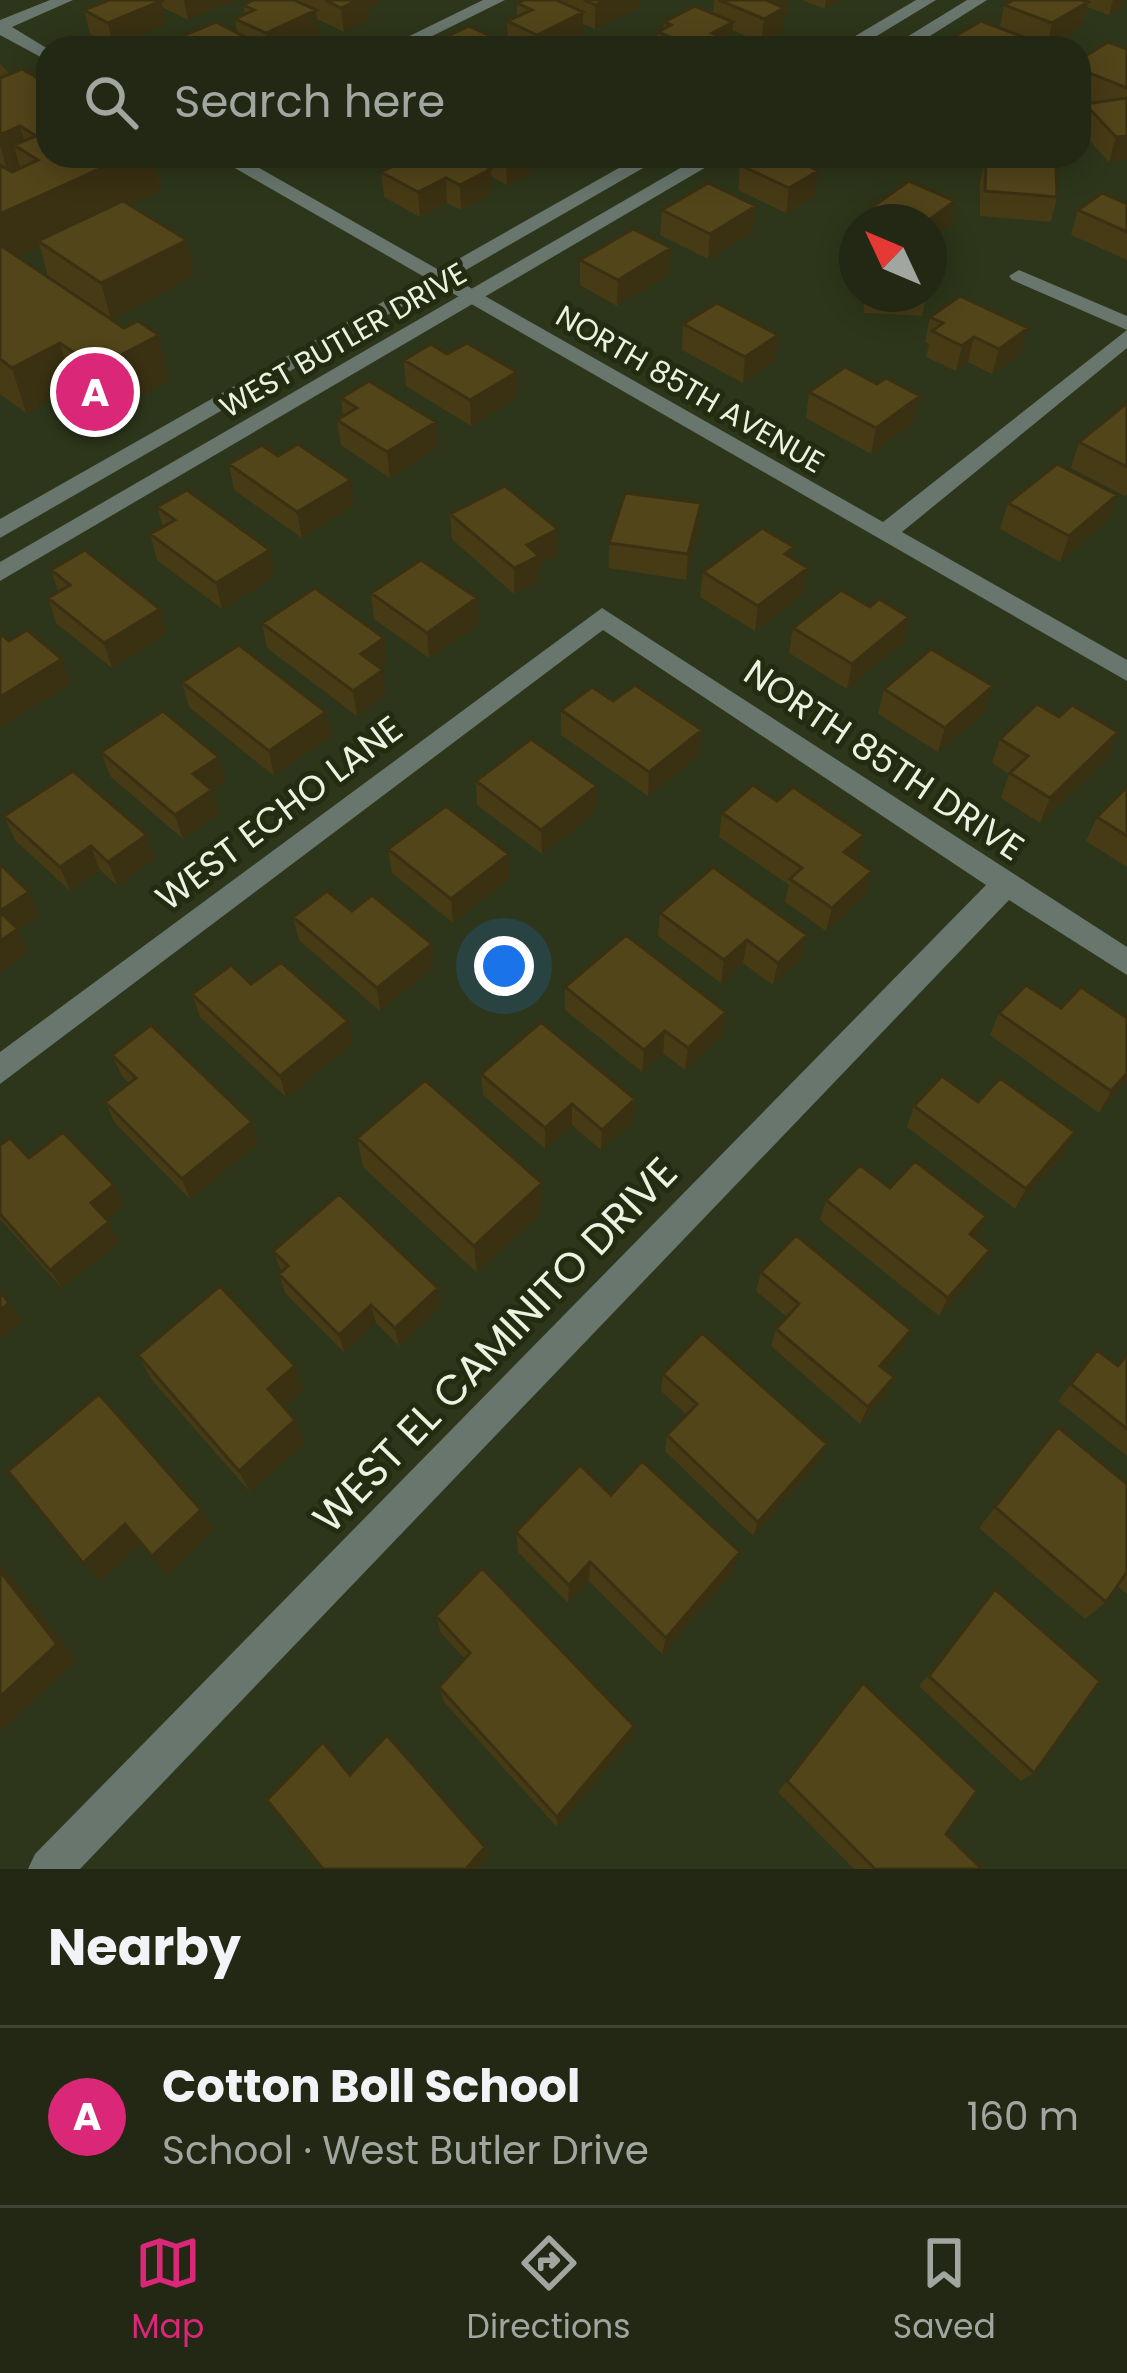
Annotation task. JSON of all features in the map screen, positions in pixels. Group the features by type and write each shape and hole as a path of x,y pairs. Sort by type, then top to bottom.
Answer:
{"street":[{"path":"0,27 65,0"},
{"path":"420,36 497,0"},
{"path":"865,36 928,0"},
{"path":"918,36 979,0"},
{"path":"0,27 36,49"},
{"name":"NORTH 85TH AVENUE","path":"245,168 1127,672"},
{"name":"WEST BUTLER DRIVE","path":"0,530 633,168"},
{"name":"WEST BUTLER DRIVE","path":"0,574 696,168"},
{"path":"1019,276 1127,325"},
{"path":"884,534 1127,337"},
{"name":"NORTH 85TH DRIVE","path":"602,617 1127,962"},
{"name":"WEST ECHO LANE","path":"0,1070 602,617"},
{"name":"WEST EL CAMINITO DRIVE","path":"50,1869 1006,884"}],"building":[{"path":"109,0 161,1 108,23 84,10"},
{"path":"254,0 294,0 316,10 266,33 235,19 254,10 243,5"},
{"path":"325,0 359,0 341,8"},
{"path":"556,0 583,12 537,35 507,21 532,10 517,3"},
{"path":"719,0 771,0 784,8 764,19"},
{"path":"1013,0 1088,2 1052,23 1004,5"},
{"path":"695,6 733,22 712,33 719,36 667,36 658,32 671,25 664,22"},
{"path":"981,21 1021,36 955,36"},
{"path":"216,22 243,36 182,36"},
{"path":"469,26 490,36 448,36"},
{"path":"1108,42 1127,49 1127,88 1091,74 1091,53"},
{"path":"22,69 36,77 36,136 20,126 0,135 0,78"},
{"path":"1127,98 1127,136 1116,137 1091,110 1091,103"},
{"path":"36,136 36,159 14,145"},
{"path":"36,161 36,168 102,168 0,214 0,165 12,172"},
{"path":"389,168 491,169 460,185 446,178 418,192 381,172"},
{"path":"746,168 818,171 789,188"},
{"path":"986,168 1056,168 1057,197 985,191"},
{"path":"909,181 955,201 947,207 876,204"},
{"path":"708,183 756,206 710,234 662,210"},
{"path":"1102,193 1127,204 1127,232 1078,210"},
{"path":"123,201 187,240 101,283 38,241"},
{"path":"633,229 671,248 618,280 580,260"},
{"path":"0,245 124,328 138,321 159,335 96,368 60,343 12,368 0,359"},
{"path":"960,296 1028,328 999,349 974,337 962,346 932,331 943,323 930,317 947,312 947,305"},
{"path":"717,303 778,335 745,357 683,324"},
{"path":"467,343 517,372 470,400 404,360 431,344 447,354"},
{"path":"845,367 877,384 886,378 920,396 876,428 809,392"},
{"path":"369,381 436,422 387,452 337,420 357,408 341,398"},
{"path":"1127,403 1127,467 1079,442"},
{"path":"298,444 351,480 297,512 229,464 262,445 278,456"},
{"path":"1057,464 1117,495 1069,536 1008,503"},
{"path":"505,486 558,529 527,545 539,556 514,568 450,514"},
{"path":"187,490 270,550 216,583 150,534 175,520 157,507"},
{"path":"625,493 701,503 688,554 609,543"},
{"path":"762,528 794,547 785,554 808,568 758,606 703,572"},
{"path":"85,550 160,609 104,643 48,598 70,585 51,570"},
{"path":"421,560 477,598 427,633 371,593"},
{"path":"315,588 384,638 361,654 383,670 353,691 262,623"},
{"path":"841,590 870,607 879,599 909,617 852,664 793,628"},
{"path":"27,630 62,659 0,697 0,633 9,641"},
{"path":"239,645 326,712 269,751 182,682"},
{"path":"931,649 993,686 945,728 884,689"},
{"path":"635,685 702,730 649,772 561,710 592,687 613,701"},
{"path":"1037,704 1059,717 1072,705 1118,732 1050,798 1010,773 1028,756 1000,739"},
{"path":"163,711 219,757 193,774 212,790 175,815 101,752"},
{"path":"531,739 597,786 541,830 476,781"},
{"path":"73,771 147,835 108,862 91,846 60,867 4,816"},
{"path":"753,785 777,801 793,787 864,835 844,852 872,871 832,908 790,879 802,868 722,813"},
{"path":"1127,787 1127,836 1097,817"},
{"path":"446,806 509,854 451,899 388,849"},
{"path":"0,864 29,892 0,911"},
{"path":"713,867 807,935 778,963 747,940 724,960 660,913"},
{"path":"327,891 352,911 372,895 432,944 377,988 293,917"},
{"path":"0,912 18,929 0,941"},
{"path":"626,935 726,1012 688,1048 665,1031 644,1050 565,987"},
{"path":"281,962 348,1021 280,1076 192,994 231,965 251,984"},
{"path":"1026,985 1061,1008 1081,987 1127,1018 1127,1073 1111,1091 999,1013"},
{"path":"541,1022 635,1099 602,1130 572,1104 545,1128 481,1074"},
{"path":"151,1025 252,1122 182,1179 105,1102 136,1078 112,1055"},
{"path":"942,1076 978,1102 1000,1078 1075,1132 1026,1189 914,1106"},
{"path":"425,1080 542,1183 474,1246 357,1138"},
{"path":"63,1132 114,1185 91,1203 109,1222 50,1270 0,1214 0,1145 10,1138 29,1158"},
{"path":"915,1161 986,1216 970,1234 990,1250 948,1298 826,1200 860,1165 890,1188"},
{"path":"339,1194 438,1288 395,1328 371,1305 339,1335 279,1274 288,1266 273,1251"},
{"path":"796,1235 911,1330 880,1366 894,1377 868,1407 776,1329 799,1304 761,1272"},
{"path":"220,1286 295,1366 268,1389 295,1420 239,1471 138,1355"},
{"path":"702,1333 827,1444 758,1522 667,1435 697,1404 663,1374"},
{"path":"1097,1350 1118,1366 1127,1354 1127,1429 1071,1384"},
{"path":"99,1394 201,1510 152,1556 125,1524 83,1563 8,1471"},
{"path":"1058,1427 1127,1484 1127,1572 1106,1602 995,1507"},
{"path":"642,1461 740,1552 666,1638 590,1562 569,1585 516,1532 580,1465 611,1495"},
{"path":"482,1568 634,1726 557,1817 439,1687 470,1653 436,1616"},
{"path":"0,1571 57,1644 0,1697"},
{"path":"995,1589 1100,1681 1034,1773 929,1676"},
{"path":"863,1683 977,1791 946,1834 982,1869 875,1869 787,1781"},
{"path":"387,1735 485,1847 466,1869 323,1869 267,1800 323,1742 350,1775"}],"place":[{"name":"Cotton Boll School","path":"95,392"}]}
